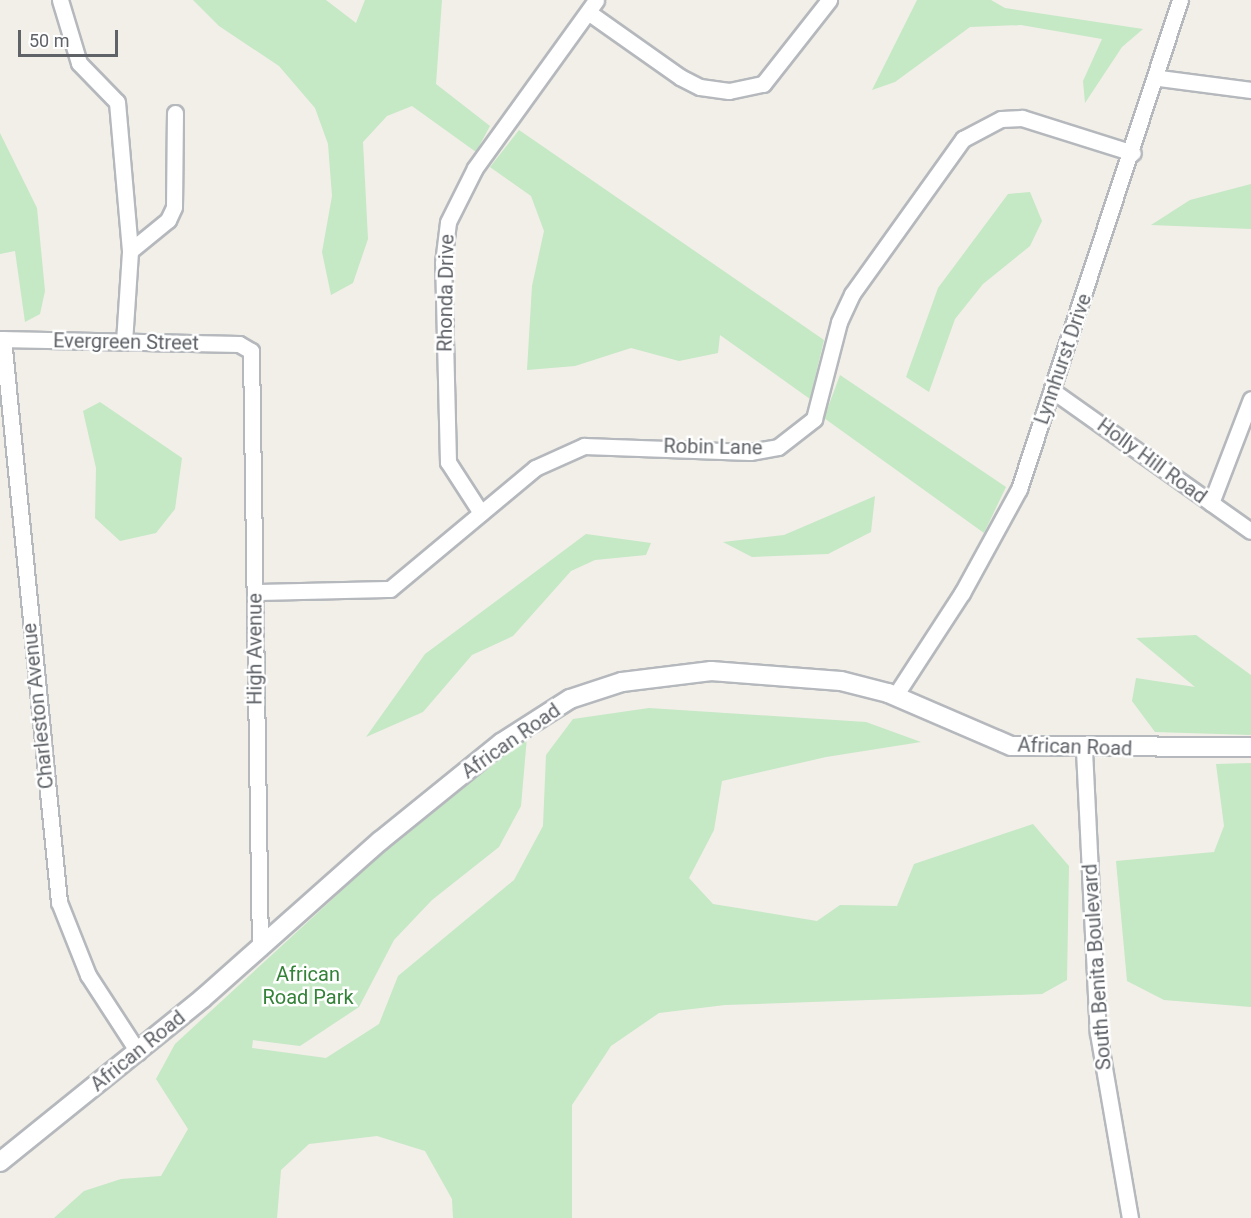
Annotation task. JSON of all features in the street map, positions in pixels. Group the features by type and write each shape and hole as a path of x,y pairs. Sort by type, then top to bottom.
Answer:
{"street":[{"path":"60,0 79,63 117,102 130,251 124,342"},
{"path":"592,6 680,77 700,87 729,91 764,84 829,0"},
{"name":"Lynnhurst Drive","path":"895,696 1004,521 1053,391 1159,78 1180,0"},
{"name":"Rhonda Drive","path":"481,513 448,462 443,263 448,222 475,168 592,6"},
{"path":"1159,78 1251,90"},
{"path":"130,251 168,220 174,207 175,113"},
{"name":"Robin Lane","path":"255,592 390,589 535,468 584,446 750,452 778,447 802,434 821,402 839,322 852,294 963,139 978,127 1022,118 1133,153"},
{"name":"Evergreen Street","path":"2,339 239,344 250,351"},
{"name":"Charleston Avenue","path":"2,339 59,902 87,975 138,1052"},
{"name":"High Avenue","path":"250,351 260,948"},
{"name":"Holly Hill Road","path":"1053,391 1251,531"},
{"path":"1211,503 1251,399"},
{"name":"African Road","path":"0,1162 138,1052 501,743 570,699 622,682 711,671 841,681 895,696 1011,746 1084,750 1251,747"},
{"name":"South Benita Boulevard","path":"1084,750 1098,1033 1130,1218"}],"green space":[{"path":"193,0 326,0 356,23 365,0 442,0 436,84 490,126 476,152 412,106 387,116 363,142 368,239 353,283 331,295 322,252 332,196 328,144 315,108 279,66 219,26"},
{"path":"917,0 991,0 1005,8 1143,29 1122,47 1085,103 1083,81 1102,39 1021,25 970,27 895,82 872,90"},
{"path":"519,130 824,340 810,399 720,335 718,353 679,361 631,348 575,366 527,370 532,286 544,231 531,196 490,167"},
{"path":"0,133 37,208 45,291 40,314 25,322 15,251 0,254"},
{"path":"1251,184 1251,229 1151,225 1190,200"},
{"path":"1030,192 1042,221 1030,246 983,284 955,319 929,392 906,377 938,288 1008,194"},
{"path":"840,375 1006,487 984,533 824,418"},
{"path":"100,402 182,458 175,509 156,533 120,541 95,518 96,468 83,411"},
{"path":"875,496 871,532 828,554 752,557 723,542 784,535"},
{"path":"586,534 651,543 646,555 595,560 571,571 513,636 472,655 423,712 366,737 425,654"},
{"path":"1196,635 1251,675 1251,735 1155,732 1132,701 1136,678 1195,687 1136,638"},
{"name":"African Road Park","path":"649,708 866,722 921,742 826,757 722,781 714,830 689,878 713,904 817,921 840,905 897,906 914,864 1033,824 1069,866 1067,980 1042,994 725,1005 659,1013 611,1046 572,1105 572,1218 453,1218 452,1199 425,1151 377,1136 309,1144 281,1170 277,1218 54,1218 84,1191 121,1179 161,1176 188,1129 156,1079 175,1044 375,860 527,737 521,806 499,847 432,900 394,940 359,1007 300,1046 253,1040 252,1048 326,1058 379,1024 398,976 514,880 543,826 546,755 573,719"},
{"path":"1251,763 1251,1007 1164,1000 1127,981 1116,861 1214,852 1224,826 1216,764"}]}
